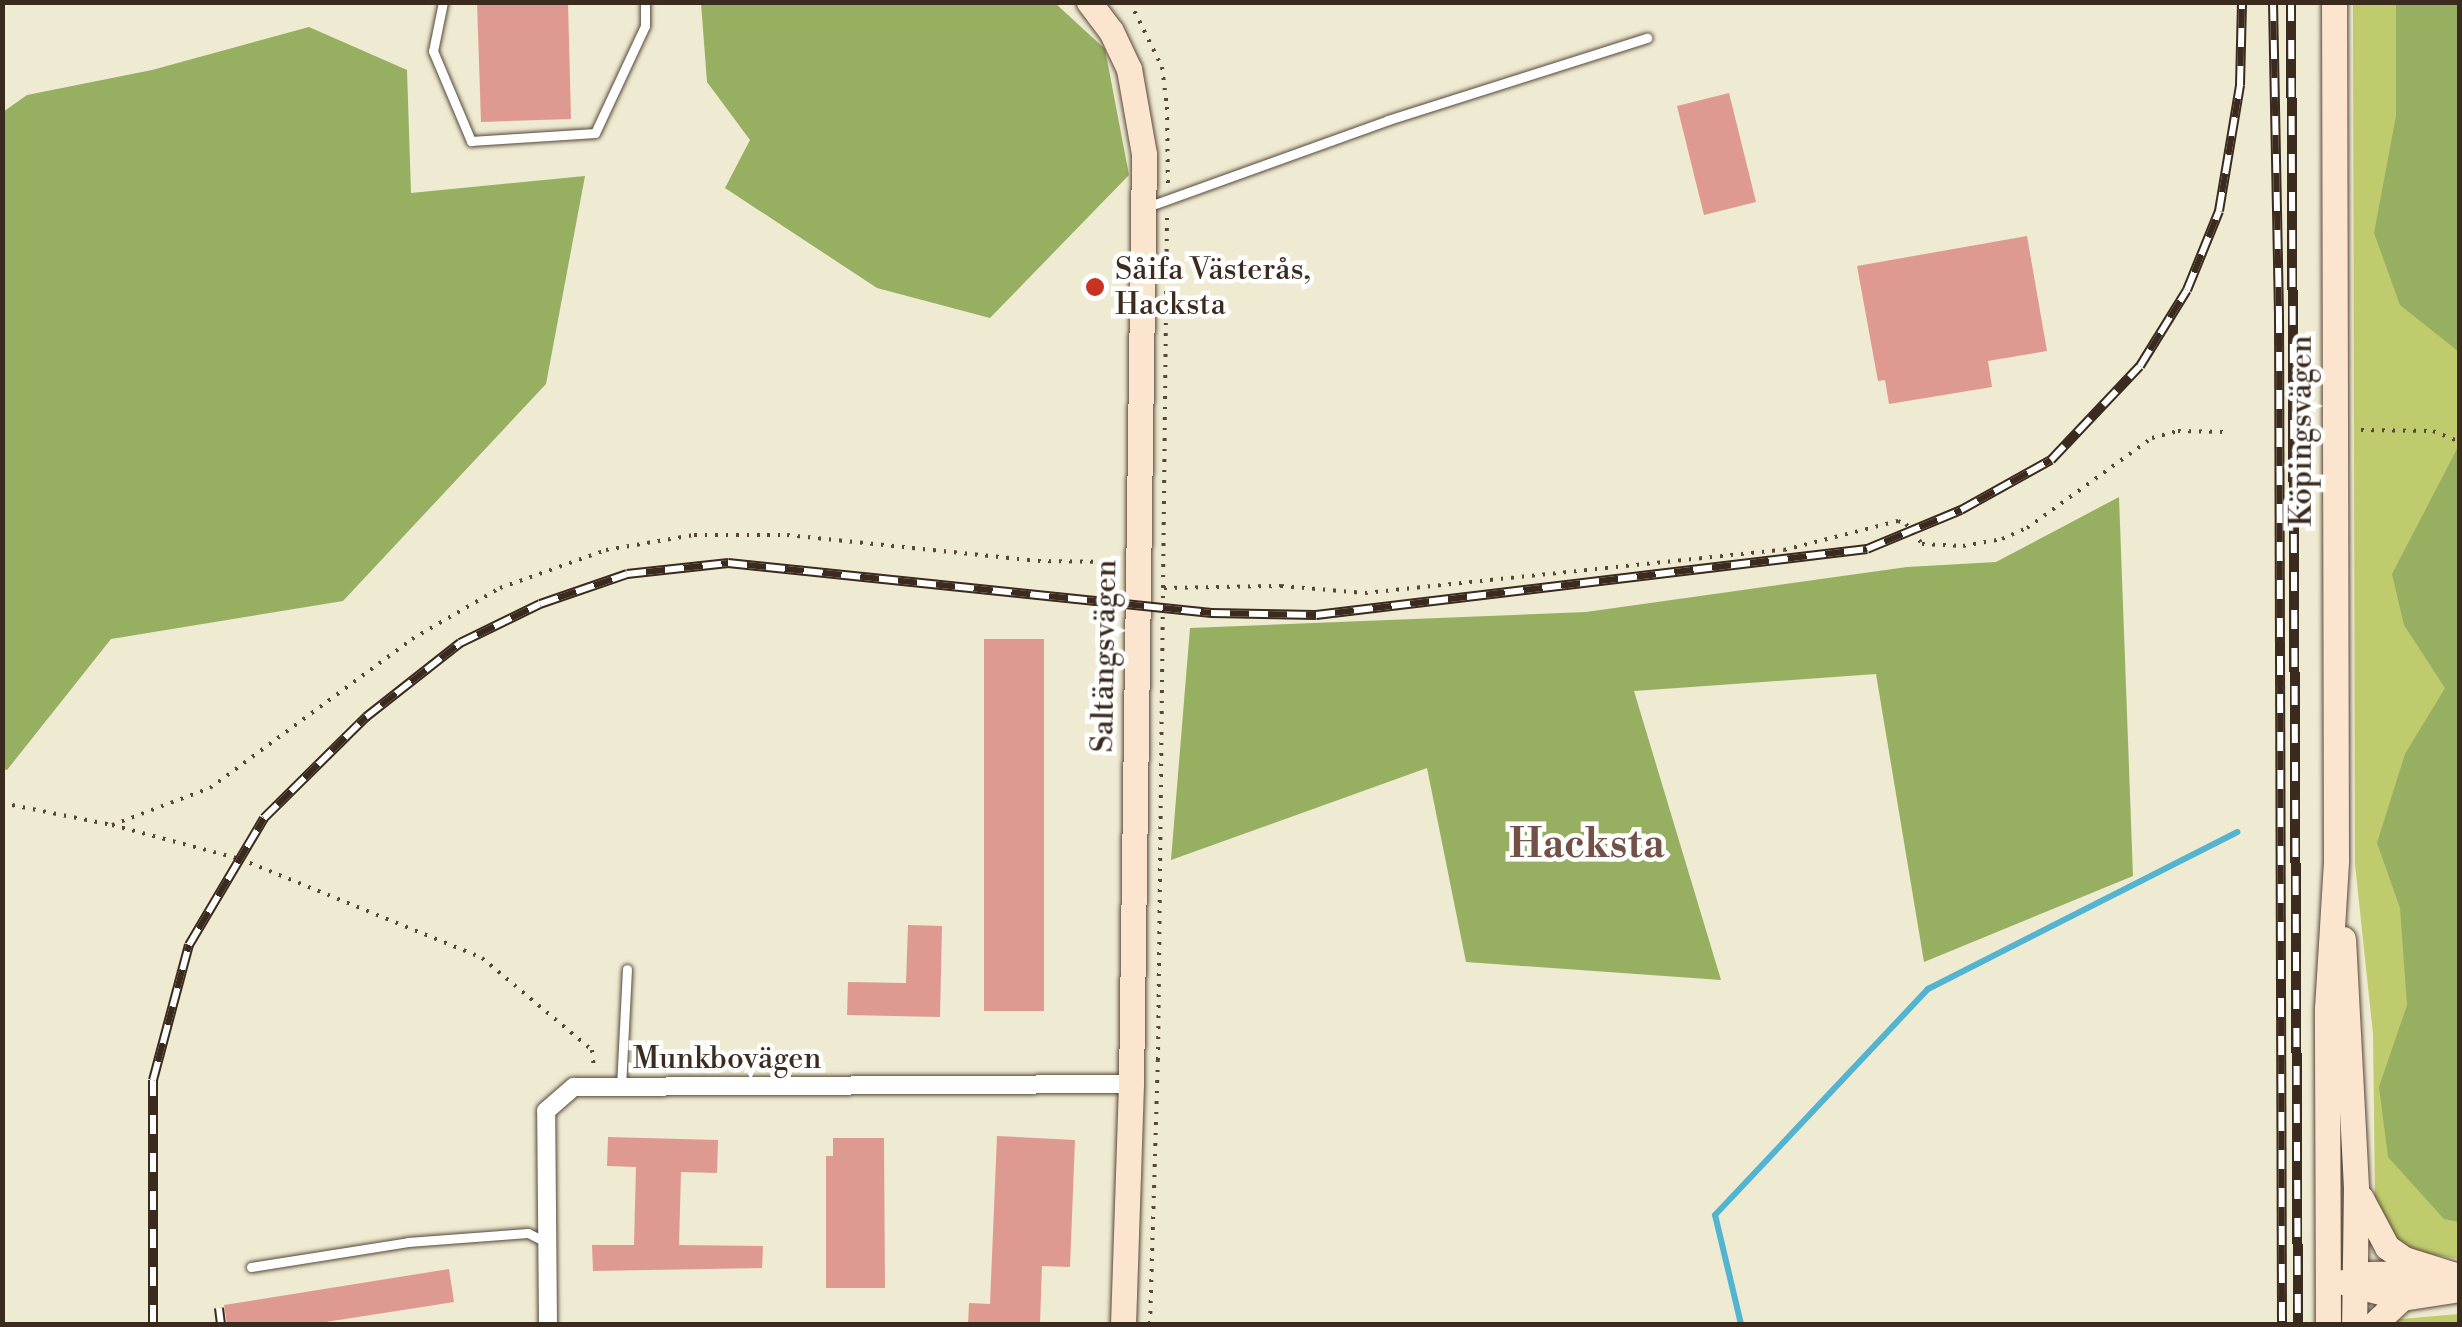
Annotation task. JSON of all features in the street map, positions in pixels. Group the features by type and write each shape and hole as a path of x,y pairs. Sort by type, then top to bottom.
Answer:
{"main road":[{"name":"Saltängsvägen","path":"1089,2 1111,31 1137,96 1156,203 1151,562 1123,1324"},
{"name":"Köpingsvägen","path":"2328,1324 2327,1009 2336,860 2334,2"},
{"name":"Köpingsvägen","path":"2336,860 2350,1008 2356,1189 2354,1324"},
{"path":"2356,1189 2386,1247 2404,1259 2457,1279"},
{"path":"2356,1282 2370,1274 2457,1279"},
{"path":"2374,1324 2402,1298 2457,1279"},
{"path":"2328,1282 2356,1282 2378,1294 2402,1298"}],"street":[{"name":"Munkbovägen","path":"548,1324 546,1111 574,1087 1132,1084"}],"lane":[{"path":"442,2 432,51 471,141 595,132 645,26 645,2"},
{"path":"1156,203 1388,120 1647,38"},
{"path":"621,1087 628,968"},
{"path":"251,1266 425,1241 528,1233 546,1242"}],"path":[{"path":"1130,2 1162,68 1168,107 1156,203 1151,562 1164,588 1150,1324"},
{"path":"2361,430 2432,431 2460,442"},
{"path":"1164,588 1281,586 1365,593 1784,550 1898,521 1906,524 1922,544 1963,546 2002,539 2027,528 2152,438 2178,431 2226,432"},
{"path":"112,825 210,788 412,639 500,588 606,550 694,535 787,535 1038,561 1151,562"},
{"path":"2,803 112,825 240,858 482,958 592,1050 596,1087"}],"green space":[{"path":"701,3 1055,3 1105,49 1129,175 990,318 877,288 725,188 750,140 707,82"},
{"path":"2353,3 2459,3 2459,1259 2406,1250 2385,1230 2375,1198 2373,1034 2355,864"},
{"path":"2396,3 2459,3 2459,352 2400,305 2374,233 2396,116"},
{"path":"309,27 407,70 411,193 585,176 546,384 343,601 111,639 7,770 3,769 3,112 27,95 152,70"},
{"path":"2459,445 2460,1222 2444,1219 2388,1157 2379,1087 2407,1005 2400,908 2377,843 2405,754 2445,688 2404,625 2392,574"},
{"path":"2119,497 2133,876 1924,962 1876,674 1634,691 1721,980 1466,962 1427,768 1171,860 1190,628 1586,612 1907,567 1996,562"},
{"path":"2459,1314 2459,1324 2385,1324 2389,1320"}],"building":[{"path":"477,2 568,2 571,119 481,122"},
{"path":"1729,93 1756,202 1704,215 1677,106"},
{"path":"2027,236 2047,351 1988,361 1992,387 1889,404 1885,380 1878,381 1857,266"},
{"path":"984,639 1044,639 1044,1011 984,1011"},
{"path":"908,925 942,926 940,1017 847,1015 848,982 906,983"},
{"path":"997,1136 1075,1140 1070,1267 1042,1266 1040,1324 968,1324 969,1303 990,1304"},
{"path":"608,1137 718,1140 717,1173 681,1172 679,1245 763,1246 762,1268 593,1271 592,1245 634,1245 636,1167 607,1166"},
{"path":"833,1138 884,1138 885,1288 826,1288 826,1156 833,1156"},
{"path":"449,1269 454,1302 313,1324 227,1324 224,1305"}],"waterway":[{"path":"1741,1324 1715,1215 1928,989 2238,832"}],"railway":[{"path":"153,1324 153,1080 189,945 264,818 366,717 460,643 540,604 627,574 728,563 1211,613 1316,615 1867,549 1961,510 2051,460 2140,366 2187,290 2219,211 2240,85 2242,2"},
{"path":"2273,2 2279,314 2282,1324"},
{"path":"2291,2 2298,1324"},
{"path":"219,1308 221,1324"}],"place":[{"name":"Såifa Västerås, Hacksta","path":"1095,287"}],"district":[{"name":"Hacksta","path":"1587,845"}]}
